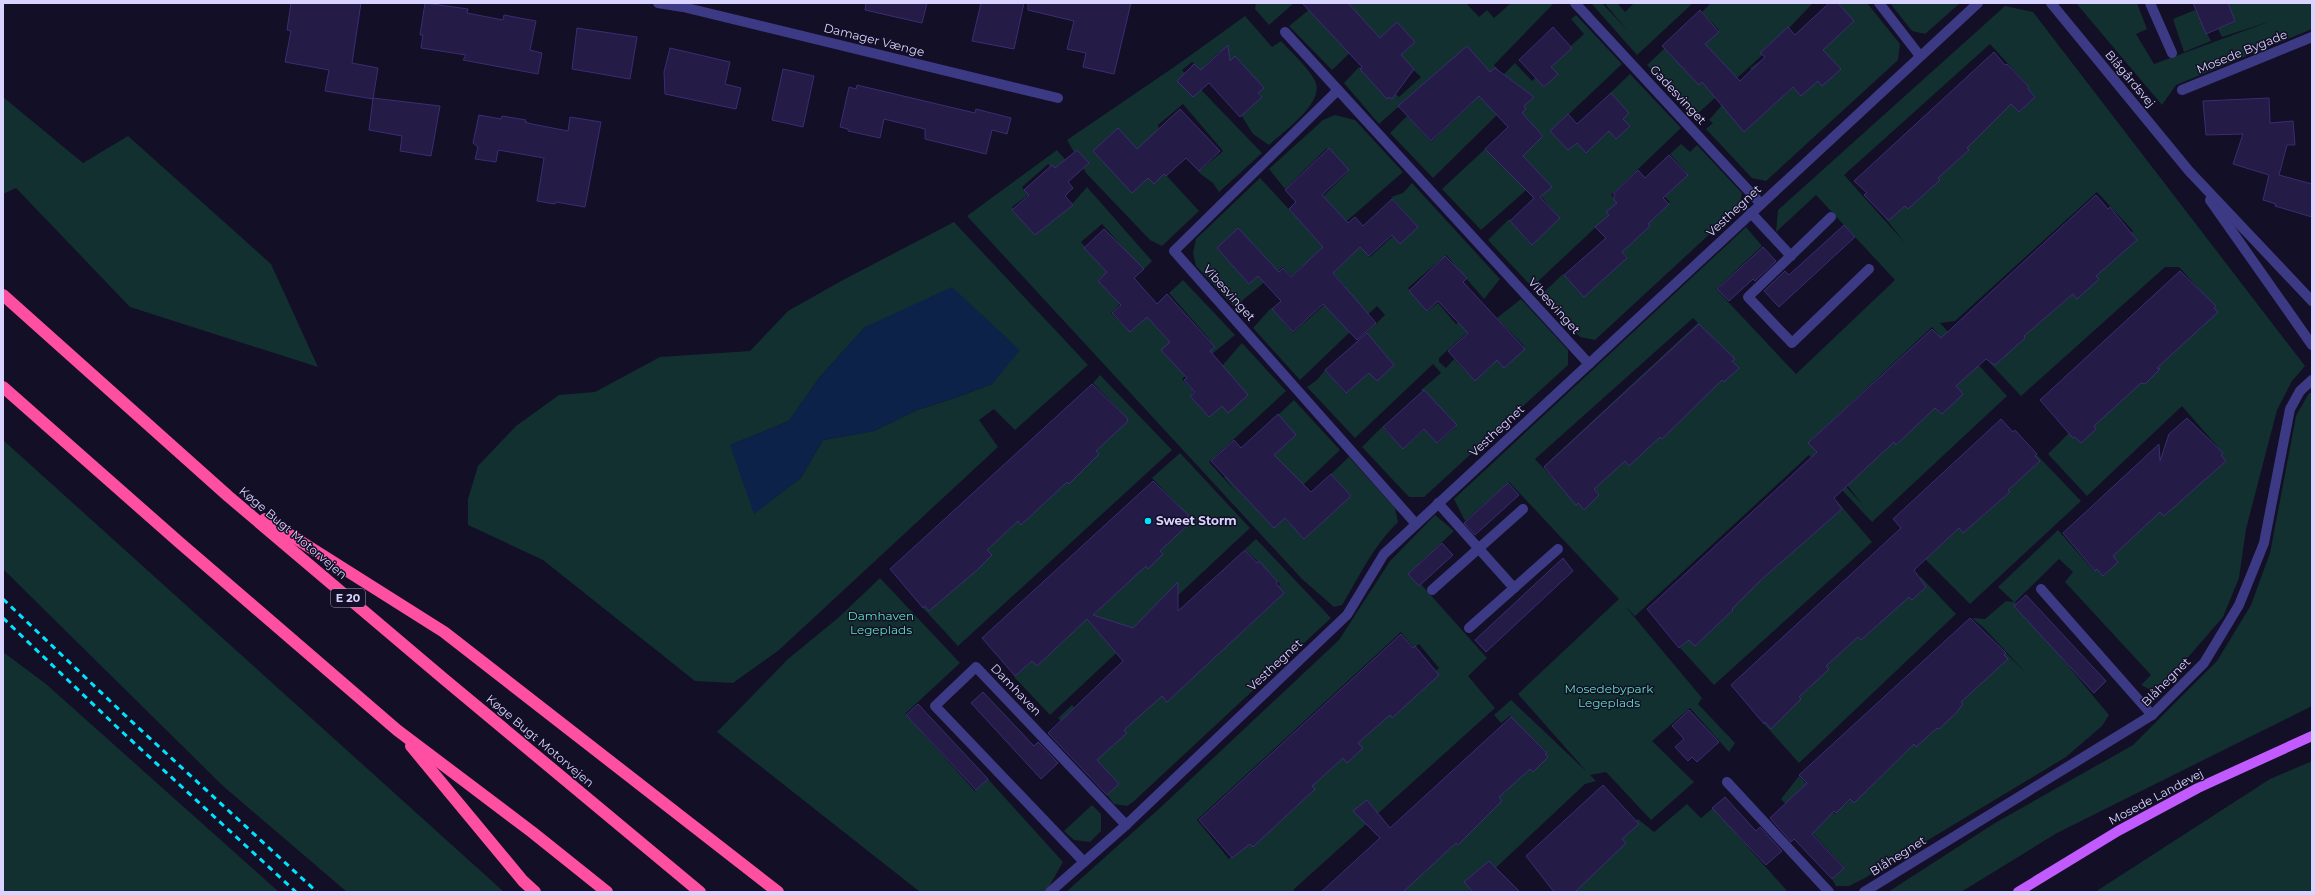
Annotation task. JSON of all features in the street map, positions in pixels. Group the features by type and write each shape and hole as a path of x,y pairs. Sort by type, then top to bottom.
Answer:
{"highway":[{"name":"Køge Bugt Motorvejen","path":"3,295 228,496 444,679 700,892"},
{"path":"3,387 180,543 397,730 532,832 607,892"},
{"path":"228,496 444,632 778,892"},
{"path":"397,730 523,881 535,892"}],"main road":[{"name":"Mosede Landevej","path":"2018,892 2125,827 2198,788 2312,736"}],"street":[{"name":"Damager Vænge","path":"658,3 683,5 1058,98"},
{"name":"Gadesvinget","path":"1576,3 1761,204"},
{"path":"1879,3 1920,56"},
{"name":"Vesthegnet","path":"1050,892 1126,825 1347,615 1384,554 1978,3"},
{"name":"Blågårdsvej","path":"2051,3 2189,171 2312,301"},
{"path":"2150,3 2172,53"},
{"name":"Vibesvinget","path":"1285,32 1589,364"},
{"name":"Mosede Bygade","path":"2182,90 2312,37"},
{"name":"Vibesvinget","path":"1338,90 1174,251 1416,524"},
{"name":"Blågårdsvej","path":"2189,171 2312,345"},
{"path":"1751,213 1791,256"},
{"path":"1831,217 1748,297 1792,343 1869,269"},
{"name":"Blåhegnet","path":"1864,892 2152,715 2204,663 2239,605 2264,543 2290,409 2300,391 2312,380"},
{"path":"1438,503 1514,588"},
{"path":"1432,590 1523,510"},
{"path":"1469,628 1558,549"},
{"path":"2041,589 2152,715"},
{"name":"Damhaven","path":"1084,862 935,706 976,667 1126,825"},
{"path":"1727,782 1829,892"}],"green space":[{"path":"1256,3 1294,3 1269,25 1255,9"},
{"path":"1346,3 1466,3 1479,17 1487,10 1494,18 1511,3 1554,3 1494,65 1503,75 1515,63 1532,81 1584,34 1571,19 1576,15 1622,64 1568,115 1568,134 1585,152 1626,112 1609,94 1630,74 1681,128 1611,195 1618,203 1651,219 1670,202 1662,194 1686,172 1670,154 1681,144 1690,152 1697,145 1742,193 1740,206 1595,340 1580,337 1541,295 1563,274 1584,296 1627,257 1605,236 1614,210 1532,287 1488,240 1509,219 1530,243 1559,218 1532,185 1481,230 1442,189 1485,149 1504,169 1540,135 1508,126 1497,115 1433,178 1390,133 1407,116 1431,142 1473,102 1443,67 1379,124 1344,83 1359,67 1387,97 1393,91 1399,97 1421,77 1379,39 1354,49 1332,70 1289,26 1310,9"},
{"path":"1591,3 1602,3 1627,30 1606,5 1608,3 1617,3 1625,12 1634,3 1693,3 1637,55"},
{"path":"1711,3 1813,3 1769,49 1694,117 1647,65 1665,48 1698,84 1721,63 1704,44 1719,30 1702,12"},
{"path":"1831,3 1867,3 1900,44 1898,60 1766,181 1752,178 1706,129 1713,123 1709,120 1722,105 1745,130 1792,88 1757,74 1750,68 1778,49"},
{"path":"1890,3 1960,3 1925,34 1912,31"},
{"path":"2076,3 2137,3 2147,29 2136,34 2154,64 2271,21 2222,37 2218,29 2235,21 2228,3 2312,3 2312,29 2176,85 2162,105"},
{"name":"Mosedebypark Legeplads","path":"2005,6 2033,12 2305,366 2292,381 2277,410 2246,529 2239,578 2223,617 2157,693 2141,685 2151,675 2065,582 2073,572 2059,559 2015,602 2109,715 2102,726 2066,757 1865,878 1849,886 1836,886 1832,879 1843,866 1781,799 1799,776 1835,814 2006,653 2028,675 1984,628 1972,618 1985,619 2006,601 2014,602 1998,587 2058,530 2094,571 2223,453 2182,406 2087,496 2048,454 2069,433 2074,438 2214,306 2179,267 2165,267 2021,396 1989,362 2133,231 2097,192 1955,321 1940,323 2007,396 1872,522 1809,455 1635,616 1625,606 1702,698 1698,704 1735,743 1729,752 1690,708 1652,741 1694,782 1651,820 1606,772 1590,775 1596,781 1585,784 1470,892 1393,892 1546,751 1510,716 1501,723 1494,715 1511,700 1587,772 1518,694 1619,599 1509,482 1465,521 1454,499 1746,227 1762,246 1716,289 1796,374 1895,280 1816,195 1776,232 1778,210","holes":["1990,44 2029,87 1886,219 1905,243 1844,175","1693,318 1698,323 1544,466 1557,479 1712,337 1735,359 1576,503 1535,459","1932,327 1944,341 1843,480 1863,505 1819,458 1821,456 1809,442"]},
{"path":"2195,10 2211,41 2184,52 2173,19"},
{"path":"1245,16 1272,47 1281,41 1304,66 1315,81 1317,89 1314,98 1309,107 1293,125 1269,145 1253,134 1241,115 1261,95 1219,52 1201,70 1192,62 1182,70 1262,153 1219,192 1213,183 1198,172 1223,151 1183,104 1158,125 1160,135 1144,151 1199,211 1162,246 1150,240 1086,173 1067,140 1177,65"},
{"path":"3,97 83,163 128,136 271,264 318,367 130,307 16,188 3,194"},
{"path":"1335,115 1355,120 1403,172 1341,226 1370,257 1394,235 1401,241 1417,226 1391,197 1403,193 1412,183 1500,279 1484,299 1446,255 1408,288 1428,311 1438,303 1456,324 1461,320 1471,329 1439,358 1439,362 1446,368 1454,359 1475,381 1498,359 1504,366 1524,346 1497,318 1521,299 1568,350 1568,365 1424,497 1409,497 1362,447 1382,427 1403,449 1425,429 1438,443 1456,427 1421,390 1441,373 1433,364 1355,438 1307,387 1317,380 1325,370 1345,393 1386,356 1366,333 1385,315 1377,306 1300,380 1253,328 1271,308 1293,333 1345,286 1323,261 1309,274 1302,266 1291,276 1283,267 1243,300 1237,310 1196,266 1193,253 1196,239 1260,178 1323,246 1307,212 1349,171 1327,148 1285,189 1269,169 1323,120"},
{"path":"1057,150 1076,172 1066,182 1048,164 1022,187 1028,195 1012,207 1035,234 1073,203 1087,187 1152,261 1143,270 1102,224 1081,242 1107,272 1098,280 1120,304 1111,313 1122,324 1129,319 1146,313 1188,361 1210,340 1169,293 1183,280 1235,335 1182,379 1194,391 1190,396 1209,417 1222,366 1242,343 1286,391 1209,462 1236,492 1224,477 1243,461 1284,466 1273,454 1277,416 1294,400 1340,450 1268,518 1284,518 1304,538 1350,495 1331,474 1349,457 1395,508 1398,522 1373,552 1342,605 1334,607 1302,579 967,216"},
{"path":"954,222 1088,365 1015,430 994,409 979,420 998,447 779,650 733,683 695,681 543,560 468,525 468,499 478,466 516,426 559,395 595,392 660,357 750,351 788,311 843,280","holes":["865,327 992,384 917,410 874,431 823,440 800,479 730,445 789,421 819,378"]},
{"path":"1100,375 1172,450 958,646 923,608 1127,418 1093,383"},
{"path":"2309,393 2312,393 2312,706 2057,833 1961,892 1888,892 1995,823 2133,745 2217,661 2251,605 2270,553 2296,416"},
{"path":"3,440 504,892 347,892 223,786 3,569"},
{"path":"1180,453 1250,528 1050,715 1014,677 1188,516 1152,478"},
{"path":"2037,455 2081,501 1970,604 1924,558"},
{"path":"1837,501 1872,542 1714,685 1680,648"},
{"path":"1435,515 1454,531 1410,572 1487,658 1468,676 1495,708 1293,890 1299,892 1066,892 1161,807 1339,640 1390,561","holes":["1401,632 1414,648 1419,644 1439,668 1229,859 1197,820"]},
{"path":"1256,539 1331,618 1133,802 1127,806 1114,804 1107,795 1117,782 1058,718 1072,705 1106,746 1280,584 1245,549"},
{"path":"1921,577 1956,614 1799,763 1764,724"},
{"name":"Damhaven Legeplads","path":"880,578 960,663 905,714 975,791 988,779 1063,862 1046,892 920,892 717,732 788,659 838,618"},
{"path":"3,652 46,684 279,892 3,892"},
{"path":"2312,761 2312,892 2095,892 2270,779"},
{"path":"1687,804 1701,818 1713,808 1788,892 1559,892 1638,819 1654,832"},
{"path":"1092,805 1101,814 1101,831 1090,842 1074,840 1064,831"}],"water":[{"path":"952,287 1020,350 992,384 917,410 874,431 823,440 800,479 754,514 730,445 789,421 819,378 865,327"}],"building":[{"path":"291,3 361,3 352,63 378,68 373,99 325,91 329,70 285,62 291,31 287,30"},
{"path":"425,3 468,9 467,13 503,20 504,15 536,21 530,50 542,53 538,74 463,60 466,55 421,48 423,35 420,35"},
{"path":"866,3 927,3 922,23 865,10"},
{"path":"981,3 1024,3 1014,49 972,41"},
{"path":"1028,3 1131,3 1114,74 1083,67 1086,53 1067,49 1074,21 1028,10"},
{"path":"1302,3 1348,3 1380,38 1397,22 1415,42 1401,55 1414,69 1392,99 1389,97 1387,99 1360,69 1362,67"},
{"path":"1829,3 1838,3 1854,21 1823,50 1841,69 1822,86 1818,81 1801,96 1793,87 1744,132 1702,82 1699,85 1662,46 1700,10 1719,32 1705,44 1740,81 1765,57 1760,53 1788,27 1795,35"},
{"path":"2193,3 2228,3 2235,21 2206,34"},
{"path":"1553,27 1572,48 1551,67 1558,74 1544,87 1519,60"},
{"path":"577,28 637,37 630,79 572,69"},
{"path":"1228,45 1230,61 1235,56 1264,88 1258,93 1262,97 1240,117 1209,83 1193,97 1177,81 1194,64 1201,70"},
{"path":"1467,46 1490,72 1495,68 1534,97 1524,106 1526,109 1522,113 1543,136 1523,156 1552,187 1540,197 1560,218 1532,245 1510,221 1534,198 1485,149 1508,127 1479,96 1431,141 1398,106"},
{"path":"670,48 730,62 725,84 741,88 736,109 665,94 664,72"},
{"path":"1994,52 2005,65 2007,64 2029,87 2028,89 2035,97 2019,112 2011,104 1967,148 1969,150 1938,178 1940,180 1908,209 1905,206 1889,220 1887,219 1864,195 1867,193 1854,181"},
{"path":"783,69 814,76 803,127 772,120"},
{"path":"857,85 975,113 976,109 1011,118 1007,134 992,130 986,154 925,139 925,129 884,119 880,138 848,131 848,129 840,127 849,87 856,89"},
{"path":"1611,93 1629,113 1623,119 1630,126 1616,139 1609,131 1586,153 1577,143 1568,150 1550,131 1568,114 1577,124"},
{"path":"373,98 440,106 431,156 400,151 402,136 369,130"},
{"path":"2269,98 2270,123 2293,121 2295,145 2287,145 2279,175 2312,184 2312,217 2275,206 2276,204 2263,200 2269,175 2233,164 2243,134 2206,135 2203,101"},
{"path":"1180,109 1220,151 1199,171 1186,158 1166,176 1164,174 1154,184 1148,178 1132,193 1093,151 1118,128 1137,149"},
{"path":"479,115 501,119 502,116 526,120 525,122 532,124 568,131 570,117 601,122 585,207 556,202 555,204 537,201 544,158 498,150 496,162 475,159 478,147 473,143"},
{"path":"1329,148 1349,170 1322,195 1348,223 1355,217 1363,226 1392,199 1418,227 1400,244 1392,235 1369,256 1360,247 1333,273 1376,323 1357,340 1323,304 1293,332 1272,309 1281,301 1258,276 1249,284 1217,248 1238,228 1279,272 1283,268 1291,277 1323,247 1289,209 1296,202 1285,190"},
{"path":"1077,150 1089,163 1068,182 1073,188 1065,196 1073,205 1035,235 1012,210 1029,195 1024,190 1052,165 1055,168"},
{"path":"1669,155 1688,175 1663,198 1669,204 1648,224 1650,226 1622,252 1627,258 1584,297 1564,275 1606,238 1595,227 1609,215 1606,212 1617,203 1614,200 1614,193 1638,170 1645,178"},
{"path":"2096,195 2108,209 2110,207 2137,240 2096,276 2099,279 2077,299 2073,294 2024,336 2025,338 1995,365 1986,359 1956,386 1963,394 1942,414 1935,408 1896,445 1894,442 1834,498 1842,509 1762,579 1732,609 1733,610 1695,646 1689,640 1679,648 1647,609 1817,452 1808,443 1932,329 1941,338"},
{"path":"1844,225 1855,237 1779,307 1764,291 1785,271 1789,275"},
{"path":"1104,229 1144,269 1134,278 1157,304 1167,294 1215,347 1210,351 1248,395 1228,413 1222,406 1209,417 1190,396 1195,392 1184,380 1187,378 1161,350 1170,342 1147,317 1130,332 1112,313 1121,305 1098,281 1107,272 1084,248"},
{"path":"1763,247 1776,261 1755,281 1753,279 1729,301 1717,289"},
{"path":"1445,256 1467,278 1463,282 1525,349 1504,368 1497,360 1475,381 1448,351 1468,333 1438,301 1427,311 1409,291"},
{"path":"2180,271 2216,306 2214,308 2218,312 2157,368 2160,369 2145,384 2141,383 2094,426 2096,429 2081,443 2075,437 2073,438 2040,400"},
{"path":"1699,324 1735,359 1732,361 1739,368 1724,382 1722,380 1662,439 1660,437 1629,466 1625,461 1594,489 1599,495 1584,510 1578,503 1576,505 1544,467"},
{"path":"1367,333 1394,365 1377,381 1369,373 1346,393 1325,370"},
{"path":"1092,384 1128,419 1127,422 1096,451 1099,454 1069,484 1067,482 1021,525 1018,521 987,550 992,555 977,570 929,611 925,606 923,608 890,569"},
{"path":"1424,390 1457,425 1437,443 1424,429 1403,449 1383,427"},
{"path":"1278,414 1296,435 1274,455 1311,492 1331,474 1351,496 1304,539 1285,518 1274,528 1211,461 1234,440 1241,448"},
{"path":"2187,418 2223,453 2221,455 2226,461 2164,516 2160,512 2113,556 2118,562 2103,576 2097,569 2095,571 2063,533 2159,444 2160,461 2169,434"},
{"path":"2001,419 2013,432 2015,430 2037,454 2035,456 2040,461 2008,490 2010,492 1963,533 1959,528 1914,570 1926,587 1912,600 1909,597 1861,640 1858,637 1826,666 1829,669 1799,697 1801,699 1771,729 1765,722 1764,724 1731,685 1901,528 1893,519"},
{"path":"1153,481 1189,516 1187,517 1191,522 1160,551 1163,554 1148,569 1146,566 1093,615 1133,628 1178,582 1178,611 1245,550 1257,563 1259,561 1277,581 1277,585 1284,593 1167,702 1162,696 1124,730 1127,733 1097,760 1119,784 1107,795 1048,733 1123,661 1087,619 1037,666 1032,661 1015,676 982,638"},
{"path":"1508,483 1519,495 1475,535 1464,523"},
{"path":"1442,543 1453,555 1419,586 1408,574"},
{"path":"1563,558 1573,571 1486,652 1475,640"},
{"path":"2026,595 2106,681 2094,693 2014,606"},
{"path":"1970,618 2006,653 2004,655 2008,659 1961,702 1963,704 1956,713 1939,729 1937,728 1916,747 1914,744 1854,803 1850,799 1836,813 1834,811 1812,834 1844,868 1832,879 1794,839 1791,842 1770,818 1807,783 1799,775"},
{"path":"1401,634 1413,648 1415,646 1439,675 1392,718 1390,715 1358,743 1363,748 1347,763 1343,758 1312,786 1315,789 1253,847 1250,844 1232,858 1199,820"},
{"path":"983,692 1034,746 1038,742 1058,763 1041,779 971,703"},
{"path":"918,704 988,779 976,790 906,715"},
{"path":"1689,710 1719,742 1697,762 1692,757 1688,761 1675,747 1684,739 1672,726"},
{"path":"1511,717 1547,753 1545,754 1548,757 1533,772 1530,769 1499,797 1502,801 1458,845 1456,843 1403,892 1321,892 1380,838 1353,811 1367,800 1390,828"},
{"path":"1603,785 1639,824 1622,839 1626,843 1575,892 1554,892 1526,856"},
{"path":"1725,797 1756,831 1760,827 1782,851 1766,865 1712,808"},
{"path":"1489,861 1520,892 1473,892 1464,882"}],"railway":[{"path":"3,599 130,720 317,892"},
{"path":"3,618 119,729 296,892"}],"place":[{"name":"Sweet Storm","path":"1148,521"}]}
